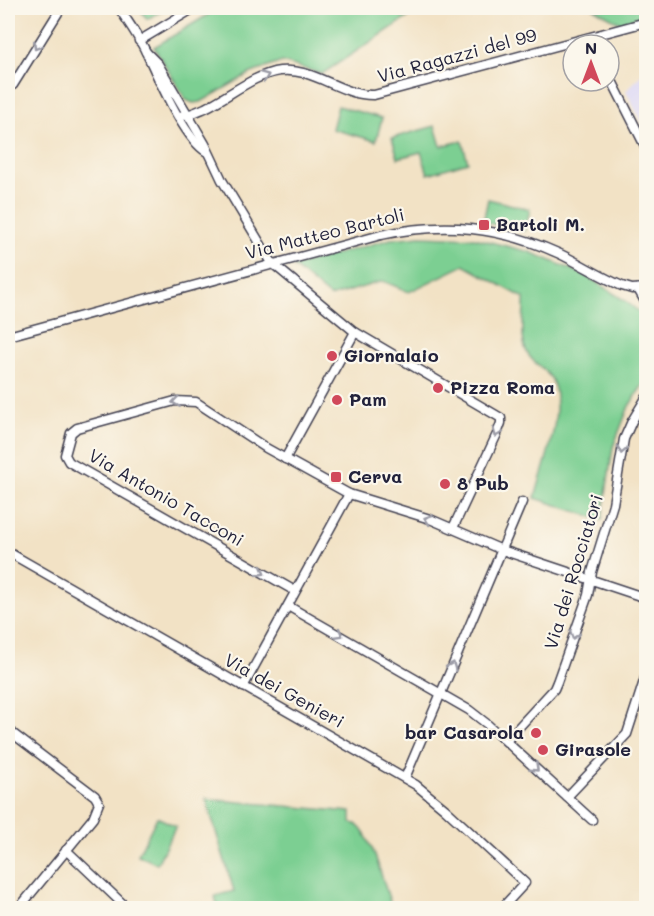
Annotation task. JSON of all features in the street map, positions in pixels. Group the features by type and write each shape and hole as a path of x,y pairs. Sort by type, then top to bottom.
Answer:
{"street":[{"path":"10,83 61,8"},
{"path":"120,8 146,52 183,125 200,148 207,152"},
{"path":"140,41 194,8"},
{"name":"Via Ragazzi del 99","path":"615,33 646,22"},
{"name":"Via Ragazzi del 99","path":"188,115 213,104 260,76 279,71 290,70 306,74 332,82 352,92 374,95 561,49"},
{"path":"146,52 158,64 272,263 356,332 501,418 501,423 453,528"},
{"path":"159,81 183,115 188,115"},
{"path":"618,93 646,148"},
{"name":"Via Matteo Bartoli","path":"8,336 272,263 388,233 424,228 461,227 508,235 560,254 615,283 642,289"},
{"path":"642,289 646,303"},
{"path":"356,332 285,459 349,495 453,528 502,550 646,598"},
{"name":"Via dei Rocciatori","path":"506,741 554,689 588,595 592,572 614,504 624,440 646,398"},
{"name":"Via Antonio Tacconi","path":"285,459 196,402 175,401 75,429 71,433 65,457 71,463 295,591"},
{"path":"243,687 349,495"},
{"path":"405,778 522,502"},
{"name":"Via dei Genieri","path":"8,552 405,778 438,803 525,884 502,909"},
{"path":"288,606 477,715 592,820"},
{"path":"567,797 627,734 646,675"},
{"path":"8,732 99,800 99,806 93,818 19,909"},
{"path":"66,850 127,909"}],"shaded area":[{"path":"646,70 646,131 626,91"}],"green space":[{"path":"139,8 168,8 147,19"},
{"path":"217,8 422,8 322,74 282,62 249,74 201,102 193,103 186,100 154,47"},
{"path":"593,8 646,8 646,15 625,21 624,25"},
{"path":"338,106 382,118 376,141 332,129"},
{"path":"435,126 441,146 462,141 468,162 428,174 421,152 398,158 392,138"},
{"path":"488,199 530,209 525,231 483,222"},
{"path":"420,236 475,238 530,252 585,275 646,317 646,380 629,406 613,447 602,520 535,498 551,442 556,398 550,377 526,351 523,337 524,298 464,265 409,292 383,281 330,297 293,266 391,239"},
{"path":"206,799 351,812 351,823 356,824 364,832 375,855 392,908 218,908 215,896 234,891"},
{"path":"157,817 176,826 157,864 138,855"}],"place":[{"name":"Bartoli M.","path":"484,225"},
{"name":"Giornalaio","path":"332,356"},
{"name":"Pizza Roma","path":"438,388"},
{"name":"Pam","path":"337,400"},
{"name":"Cerva","path":"336,477"},
{"name":"8 Pub","path":"445,484"},
{"name":"bar Casarola","path":"536,733"},
{"name":"Girasole","path":"543,750"}]}
